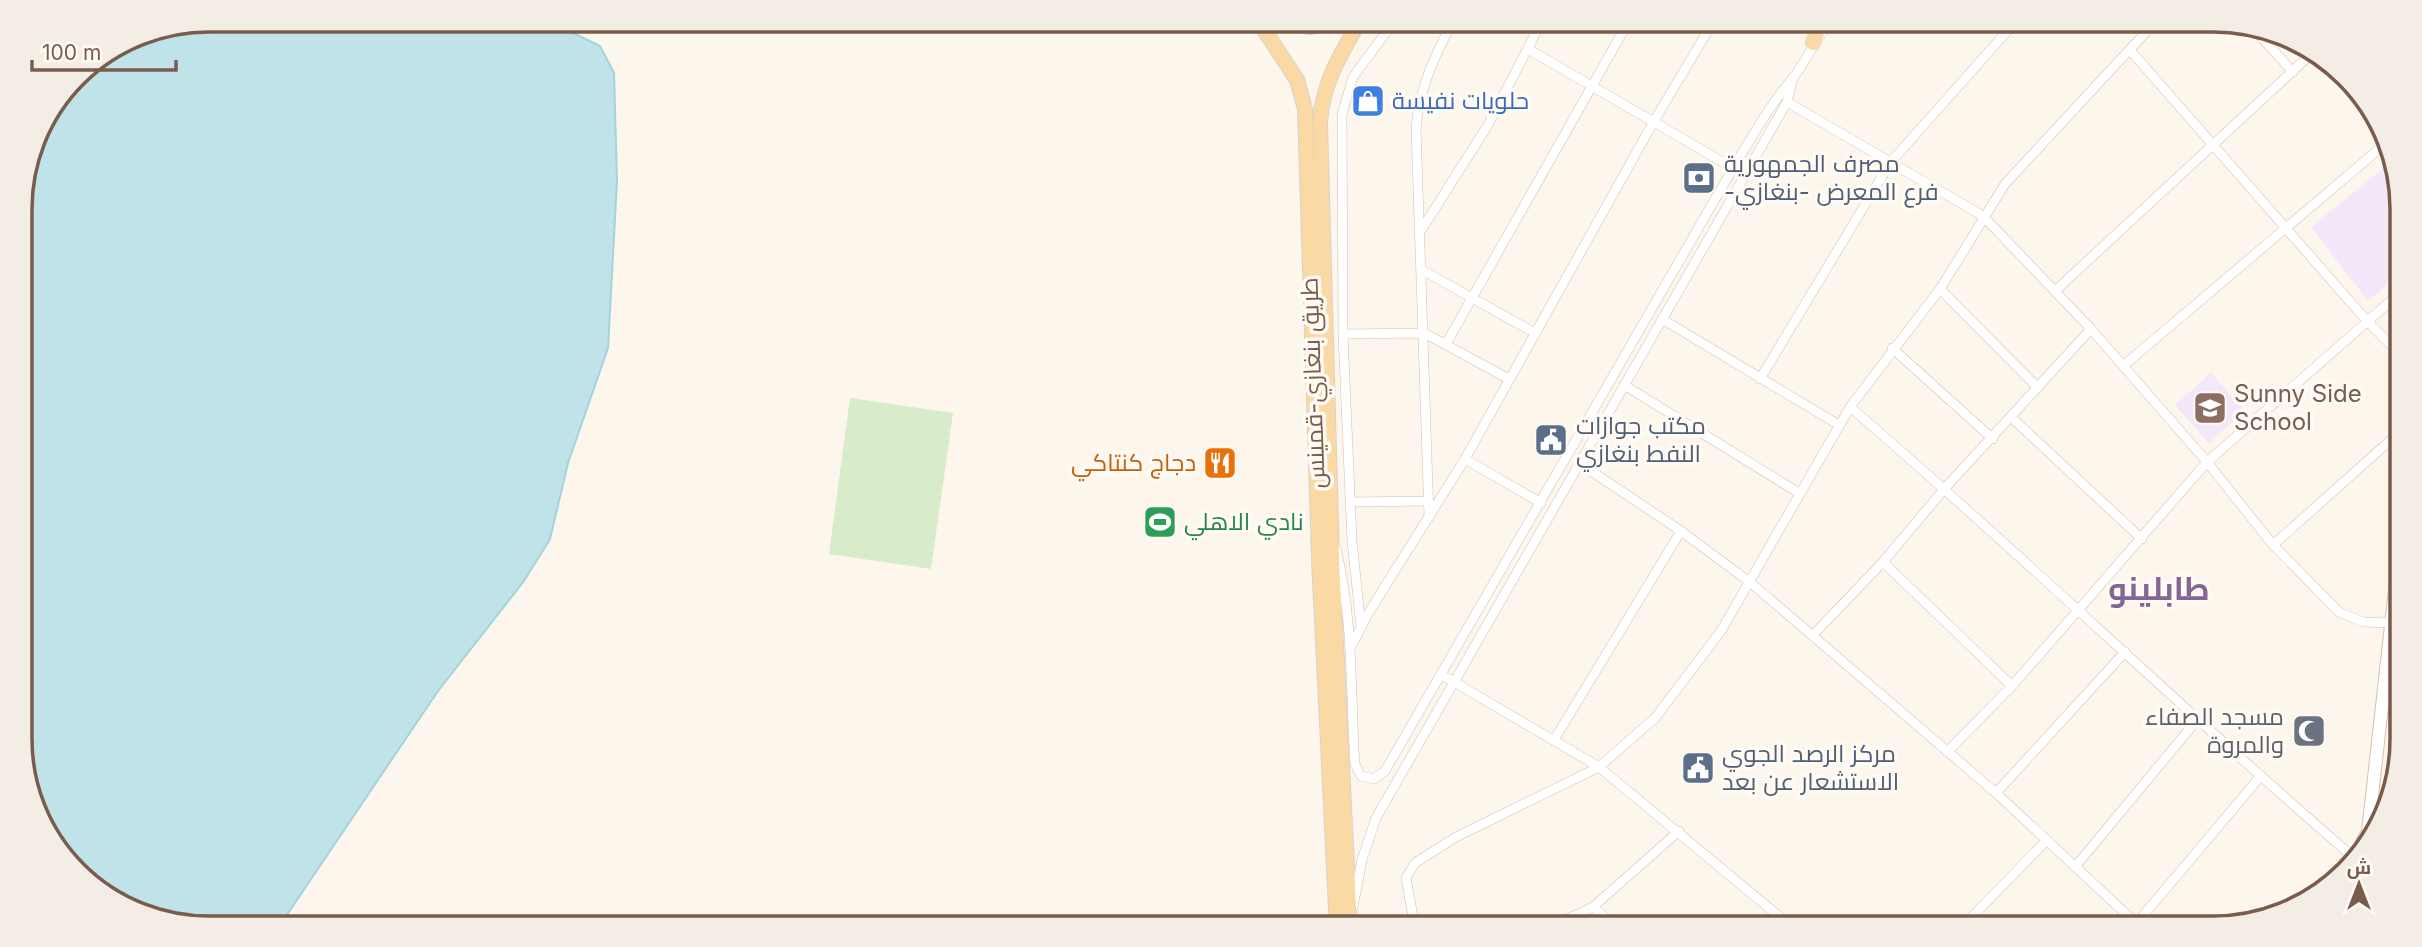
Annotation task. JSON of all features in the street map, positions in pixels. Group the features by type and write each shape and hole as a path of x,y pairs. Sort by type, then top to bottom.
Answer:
{"main road":[{"name":"طريق بنغازي-قمينس","path":"1266,32 1297,80 1305,109 1318,559 1336,915"},
{"path":"1350,915 1331,533 1320,122 1326,84 1353,32"},
{"path":"1813,43 1818,32"}],"street":[{"path":"1361,628 1351,502 1343,334 1341,184 1345,97 1353,77 1386,32"},
{"path":"1429,517 1417,112 1427,72 1447,32"},
{"path":"1420,232 1488,125 1536,32"},
{"path":"1446,344 1623,32"},
{"path":"1351,648 1465,459 1654,121 1707,32"},
{"path":"1331,533 1343,577 1351,648 1355,764 1358,772 1365,778 1378,777 1385,771 1443,675 1733,168 1777,95 1793,77 1822,32"},
{"path":"1759,379 1890,163 2006,32"},
{"path":"1413,915 1406,878 1415,863 1456,837 1600,767 1655,718 1721,631 1751,583 1839,425 1892,348 1940,289 1983,216 2024,162 2146,32"},
{"path":"2263,39 2293,72"},
{"path":"1528,49 1733,168"},
{"path":"2130,50 2390,344"},
{"path":"2056,290 2307,58"},
{"path":"1351,915 1362,860 1376,818 1787,102 1793,77"},
{"path":"1787,102 1983,216 2056,290 2207,463 2273,545 2339,612 2363,622 2390,623"},
{"path":"2123,366 2379,149"},
{"path":"1679,262 1691,271"},
{"path":"1422,270 1535,332"},
{"path":"1666,286 1677,293"},
{"path":"1940,289 2038,388"},
{"path":"1947,752 2012,686 2207,463 2390,301"},
{"path":"1662,319 1839,425"},
{"path":"1813,635 1883,562 1945,488 1993,439 2091,329"},
{"path":"1343,334 1424,333 1510,379"},
{"path":"1892,348 1993,439"},
{"path":"1624,385 1799,493"},
{"path":"1850,408 1945,488 2197,720 2344,849"},
{"path":"2012,418 2142,539"},
{"path":"2273,545 2390,441"},
{"path":"1465,459 1541,503"},
{"path":"1579,463 1681,531 1751,583 1996,793 2126,915"},
{"path":"1351,502 1429,501"},
{"path":"1554,740 1681,531"},
{"path":"1883,562 2012,686"},
{"path":"1996,793 2125,652"},
{"path":"1443,675 1600,767 1777,915"},
{"path":"2367,825 2390,716"},
{"path":"2074,867 2197,720"},
{"path":"2147,915 2260,777"},
{"path":"1576,915 1593,907 1679,831"},
{"path":"1974,915 2047,840"},
{"path":"1593,907 1602,915"}],"shaded area":[{"path":"2385,167 2389,185 2390,282 2368,301 2311,227"},
{"name":"Sunny Side School","path":"2211,373 2245,411 2209,443 2175,405"}],"green space":[{"path":"850,398 953,413 931,569 829,554"}],"water":[{"path":"197,32 571,32 600,46 614,73 617,181 608,348 568,463 550,539 524,581 438,691 286,916 208,916 151,906 110,886 92,872 61,837 50,817 41,796 32,750 32,197 35,174 45,141 61,110 83,83 110,61 130,50 151,41"}],"place":[{"name":"حلويات نفيسة","path":"1368,101"},
{"name":"مصرف الجمهورية -فرع المعرض -بنغازي","path":"1699,178"},
{"name":"Sunny Side School","path":"2210,408"},
{"name":"مكتب جوازات النفط بنغازي","path":"1551,440"},
{"name":"دجاج كنتاكي","path":"1220,463"},
{"name":"نادي الاهلي","path":"1160,522"},
{"name":"مسجد الصفاء والمروة","path":"2309,731"},
{"name":"مركز الرصد الجوي الاستشعار عن بعد","path":"1698,768"}],"district":[{"name":"طابلينو","path":"2159,589"}]}
